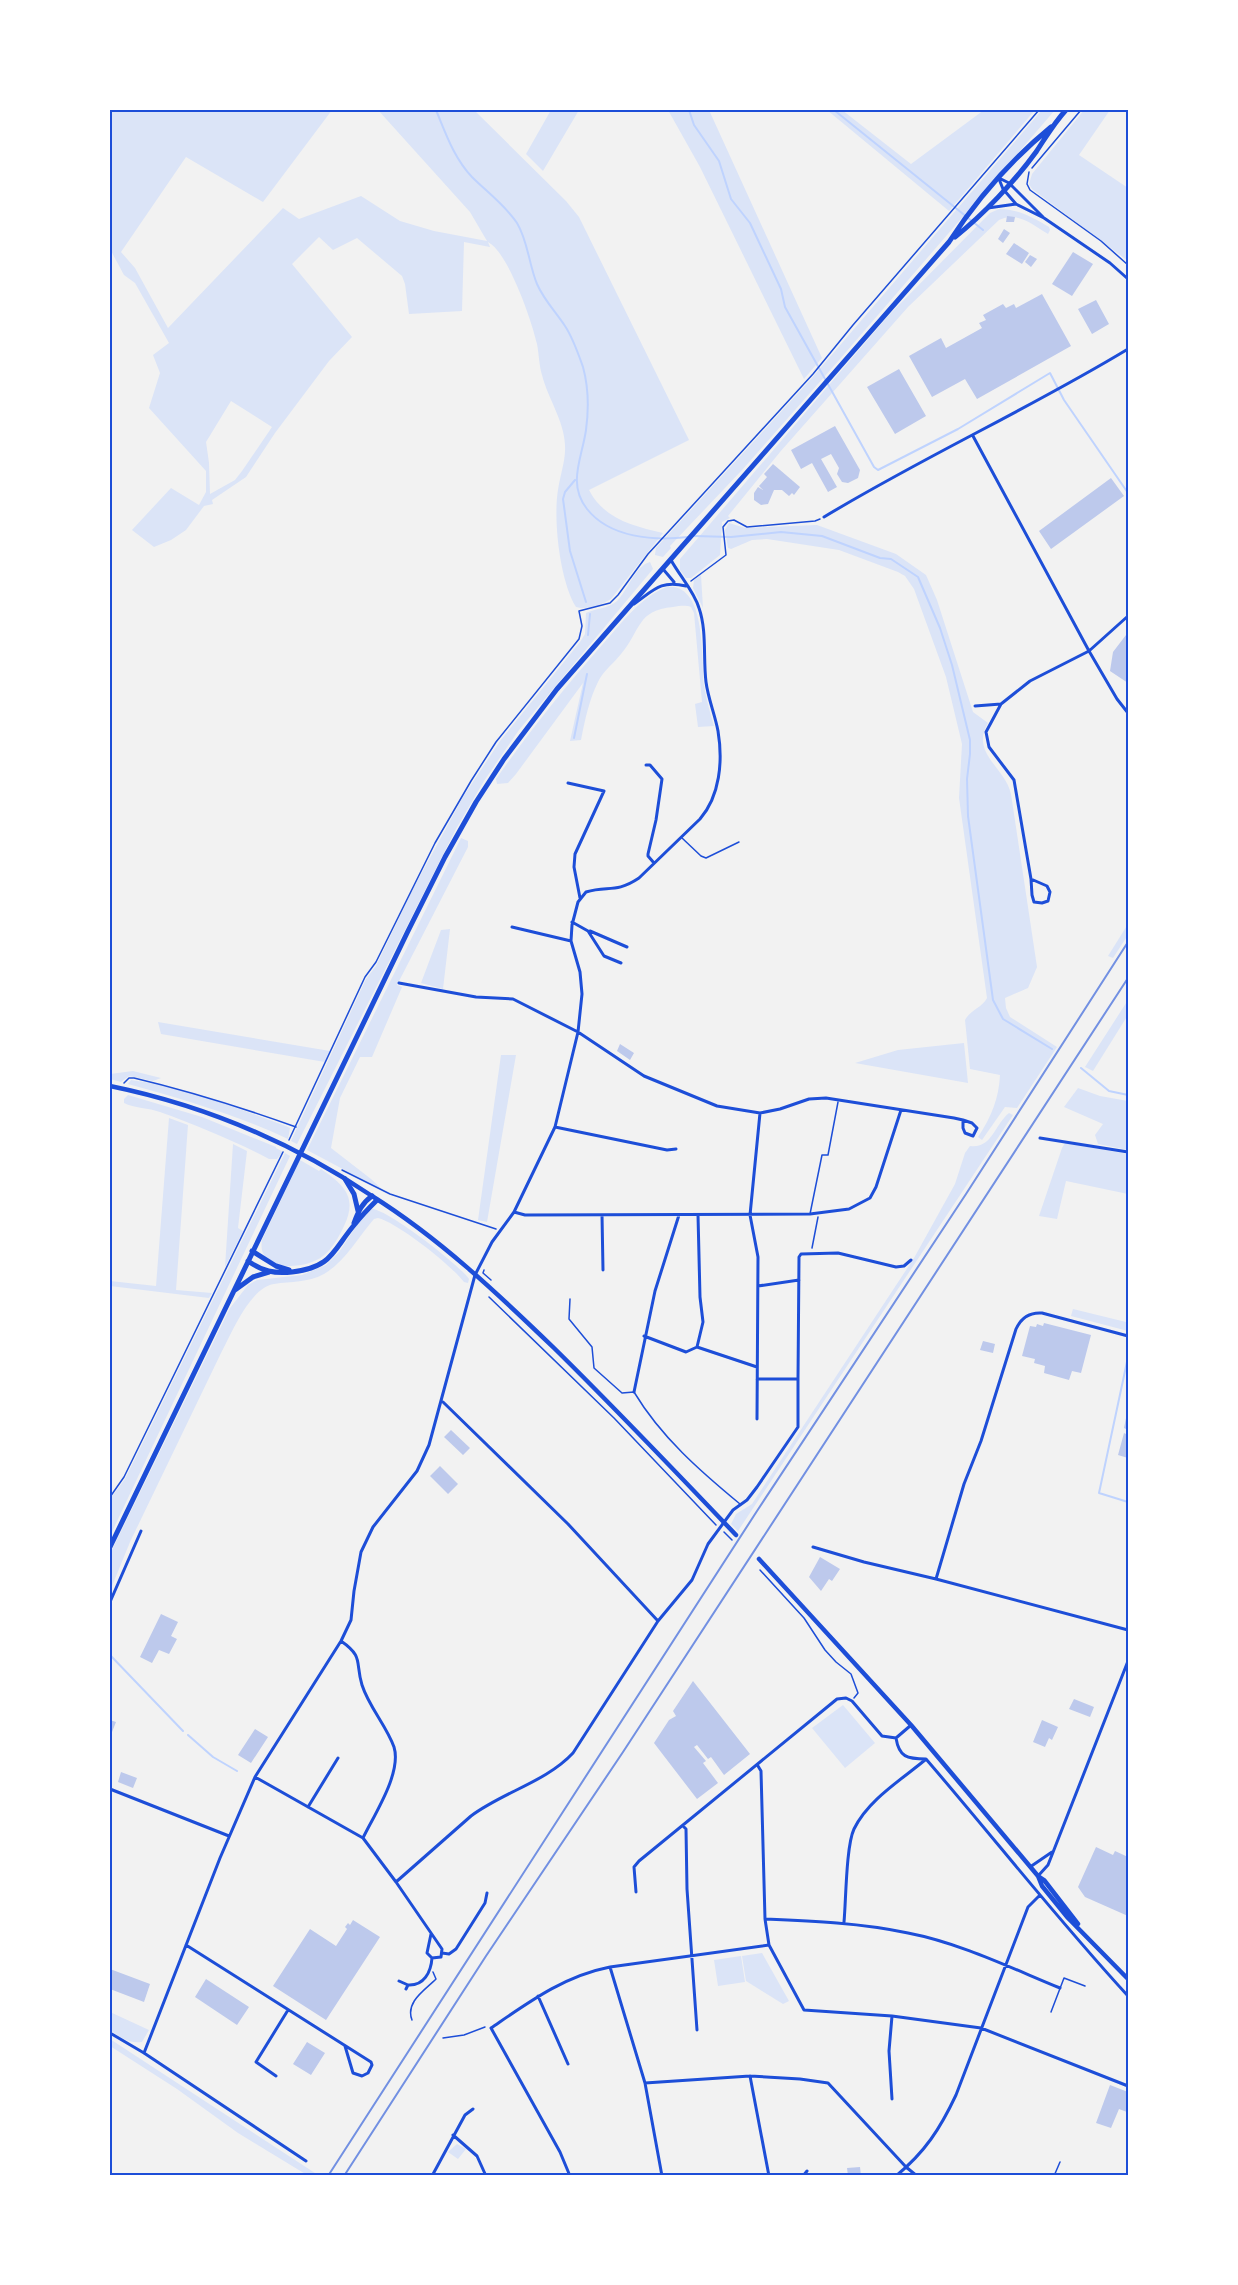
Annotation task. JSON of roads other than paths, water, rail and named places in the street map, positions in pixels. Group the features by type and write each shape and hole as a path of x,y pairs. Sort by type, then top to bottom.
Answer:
{"main road":[{"path":"110,1547 413,920 476,802 531,722 626,610 962,227 971,211 999,178 1028,146 1051,127 1066,110"},
{"path":"962,227 977,216 1009,183 1036,152 1051,127"},
{"path":"110,1086 182,1105 236,1124 277,1142 345,1179 432,1239 494,1291 619,1413 736,1535"},
{"path":"345,1179 354,1194 358,1211"},
{"path":"354,1225 358,1211 365,1201 374,1198"},
{"path":"232,1293 253,1277 270,1272 309,1269 322,1264 332,1255 374,1198"},
{"path":"252,1251 276,1266 293,1272"},
{"path":"248,1261 270,1272"},
{"path":"759,1559 911,1725 1030,1867 1044,1880 1082,1932 1127,1977"}],"street":[{"path":"999,178 1009,183 1044,218"},
{"path":"999,178 1003,189 1016,204 1044,218 1110,263 1128,279"},
{"path":"984,209 1016,204"},
{"path":"824,517 890,478 972,436 1128,349"},
{"path":"972,436 1089,651 1117,699 1128,712"},
{"path":"580,898 591,891 610,890 629,885 708,810 717,787 718,732 707,685 701,615 695,598 670,560"},
{"path":"662,569 676,583"},
{"path":"626,610 655,588 676,583 686,586"},
{"path":"1031,879 1047,886 1050,892 1048,901 1034,902 1014,780 989,747 986,732 1001,704 1030,681 1089,651 1128,616"},
{"path":"975,706 1001,704"},
{"path":"646,765 650,765 662,779 648,854 654,863"},
{"path":"144,2053 229,1836 255,1777 341,1641 351,1620 361,1552 373,1527 417,1471 429,1445 475,1275 483,1257 514,1212 555,1127 578,1032 582,982 571,941 572,922 580,898 574,867 575,854 604,791 568,783"},
{"path":"572,922 627,947"},
{"path":"512,927 571,941"},
{"path":"583,927 596,941 604,957 621,963"},
{"path":"399,982 476,997 513,999 578,1032 644,1076 717,1106 760,1113 809,1099 826,1098 963,1120 972,1123 977,1128 973,1136 965,1133 963,1120"},
{"path":"514,1212 525,1215 750,1215 810,1214 849,1209 870,1198 876,1187 901,1110"},
{"path":"757,1419 758,1257 750,1215 760,1113"},
{"path":"555,1127 667,1150 676,1149"},
{"path":"1040,1138 1128,1152"},
{"path":"602,1215 603,1270"},
{"path":"634,1392 655,1291 679,1215"},
{"path":"697,1347 703,1322 700,1297 698,1215"},
{"path":"396,1882 485,1806 567,1760 658,1621 692,1580 708,1544 733,1510 747,1500 758,1486 798,1427 799,1257 805,1252 838,1253 896,1267 904,1266 911,1260"},
{"path":"758,1286 799,1280"},
{"path":"936,1579 964,1484 981,1441 1020,1321 1028,1315 1042,1313 1128,1336"},
{"path":"644,1336 686,1352 697,1347 757,1367"},
{"path":"757,1379 798,1379"},
{"path":"442,1402 568,1524 658,1621"},
{"path":"110,1602 141,1531"},
{"path":"813,1547 1128,1630"},
{"path":"341,1641 354,1650 357,1656 362,1685 394,1748 393,1776 363,1838"},
{"path":"1038,1876 1048,1865 1128,1661"},
{"path":"636,1892 634,1867 837,1699 846,1698 852,1701 882,1736 896,1738 911,1725"},
{"path":"896,1738 898,1750 903,1755 909,1758 926,1759 1128,1996"},
{"path":"308,1807 338,1758"},
{"path":"844,1922 850,1844 854,1830 871,1806 926,1759"},
{"path":"758,1766 761,1771 765,1919 770,1945 804,2010 892,2016 981,2028 1128,2086"},
{"path":"255,1777 363,1838 396,1882 442,1949 442,1953"},
{"path":"110,1790 229,1836"},
{"path":"684,1826 686,1829 690,1956 697,2030"},
{"path":"1030,1867 1053,1851"},
{"path":"442,1953 449,1954 456,1948 485,1903 487,1893"},
{"path":"896,2175 924,2150 944,2121 1028,1907 1040,1895"},
{"path":"765,1919 844,1922 909,1933 942,1942 1060,1988"},
{"path":"399,1981 407,1987 417,1984 431,1969 432,1958 427,1949 431,1934"},
{"path":"186,1945 371,2062 368,2073 362,2076 353,2073 345,2046"},
{"path":"570,2175 560,2151 491,2028 560,1983 587,1972 770,1945"},
{"path":"432,1958 441,1956 442,1953"},
{"path":"610,1967 645,2083 662,2175"},
{"path":"538,1996 568,2064"},
{"path":"276,2076 256,2062 288,2010"},
{"path":"892,2016 889,2051 892,2099"},
{"path":"110,2033 144,2053 306,2161"},
{"path":"645,2083 750,2076 828,2083 906,2167 917,2175"},
{"path":"750,2076 769,2175"},
{"path":"432,2175 465,2115 473,2109"},
{"path":"453,2135 477,2156 486,2175"},
{"path":"803,2175 807,2171"}],"lane":[{"path":"681,837 706,858 739,842"},
{"path":"810,1214 822,1155 828,1155 838,1101"},
{"path":"570,1299 569,1319 592,1347 594,1368 622,1393 634,1392 646,1412 667,1437 700,1471 740,1504"},
{"path":"1051,2012 1064,1978 1085,1986"},
{"path":"1054,2175 1060,2162"}],"waterway":[{"path":"436,110 460,162 517,223 524,237 537,284 568,331 583,367 588,414 577,480 581,500 597,519 620,532 647,538 688,537"},
{"path":"689,110 694,125 719,161 731,199 750,223 781,289 785,307 874,467 878,470 958,429 1050,373 1064,400 1128,493"},
{"path":"834,110 983,230"},
{"path":"575,480 565,492 563,499 570,551 586,602"},
{"path":"694,536 731,537 781,532 822,536 880,558 891,559 918,577 940,628 952,665 970,740 967,779 968,816 993,1000 1003,1019 1052,1049"},
{"path":"588,635 590,614"},
{"path":"574,738 587,674"},
{"path":"1081,1068 1109,1091 1128,1095"},
{"path":"1128,1357 1099,1493 1128,1502"},
{"path":"110,1655 183,1731"},
{"path":"188,1735 213,1757 237,1771"}],"railway":[{"path":"328,2176 1128,942"},
{"path":"344,2176 1128,978"}]}
